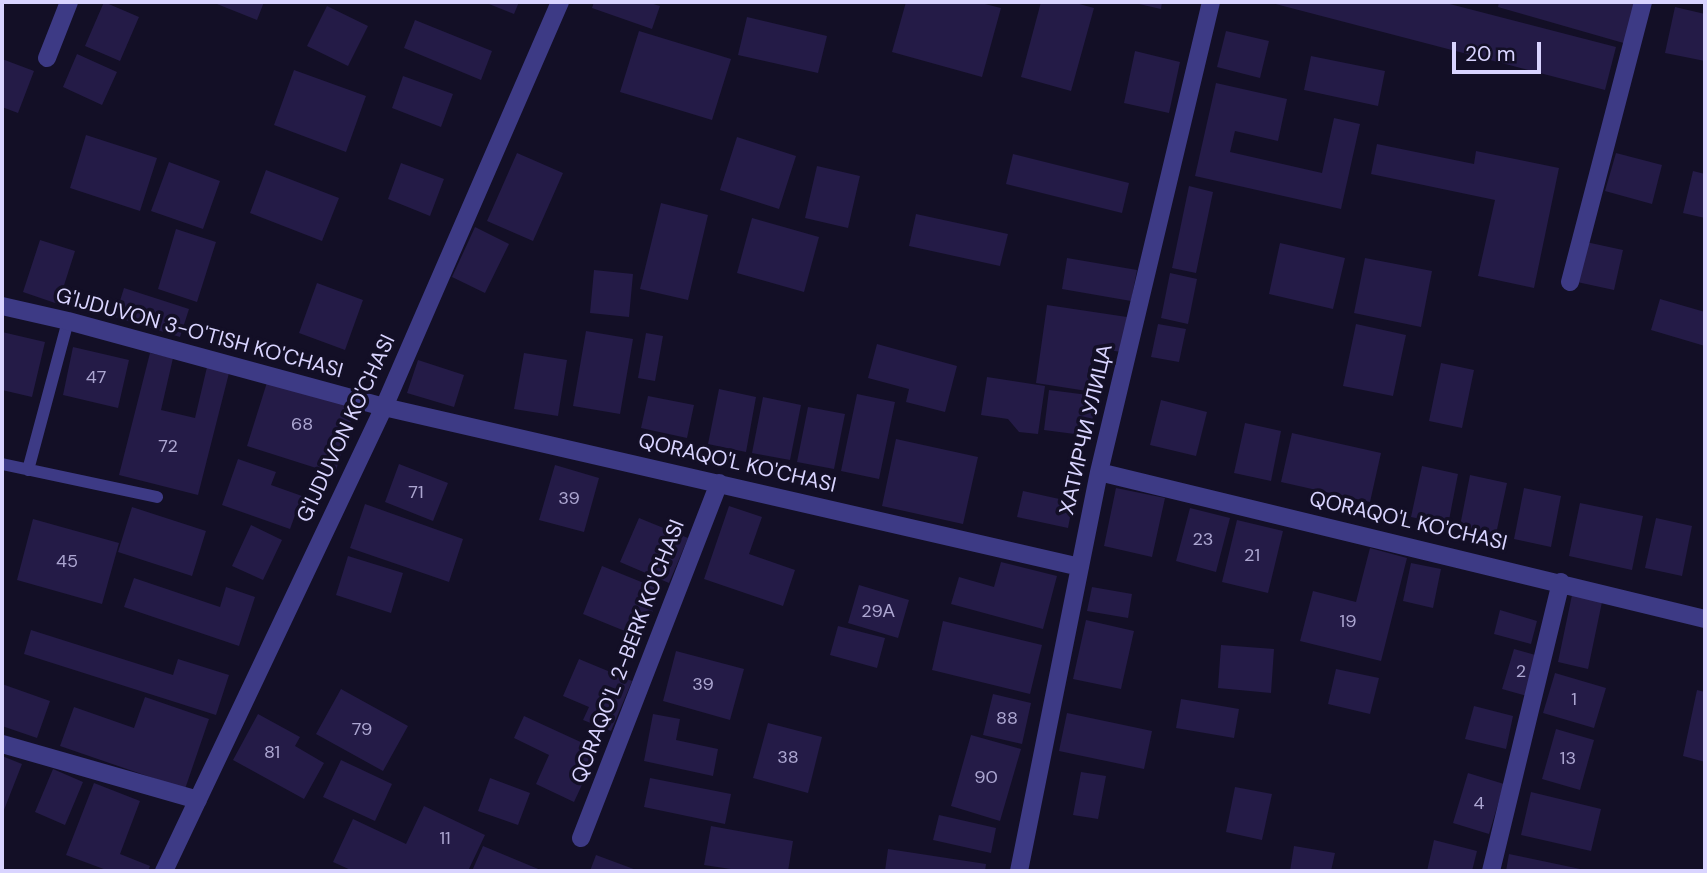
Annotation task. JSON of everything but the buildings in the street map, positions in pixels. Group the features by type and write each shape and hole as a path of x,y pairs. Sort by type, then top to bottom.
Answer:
{"street":[{"path":"47,58 69,2"},
{"name":"G'IJDUVON KO'CHASI","path":"164,871 384,407 560,2"},
{"name":"ХАТИРЧИ УЛИЦА","path":"1019,871 1099,472 1211,2"},
{"path":"1570,282 1643,2"},
{"name":"G'IJDUVON 3-O'TISH KO'CHASI","path":"2,306 68,321 384,407"},
{"name":"QORAQO'L KO'CHASI","path":"384,407 1080,567"},
{"name":"QORAQO'L KO'CHASI","path":"1099,472 1705,619"},
{"name":"QORAQO'L 2-BERK KO'CHASI","path":"581,838 719,483"},
{"path":"1491,871 1561,582"},
{"path":"2,744 198,800"}],"lane":[{"path":"28,470 68,321"},
{"path":"2,464 157,497"}]}
